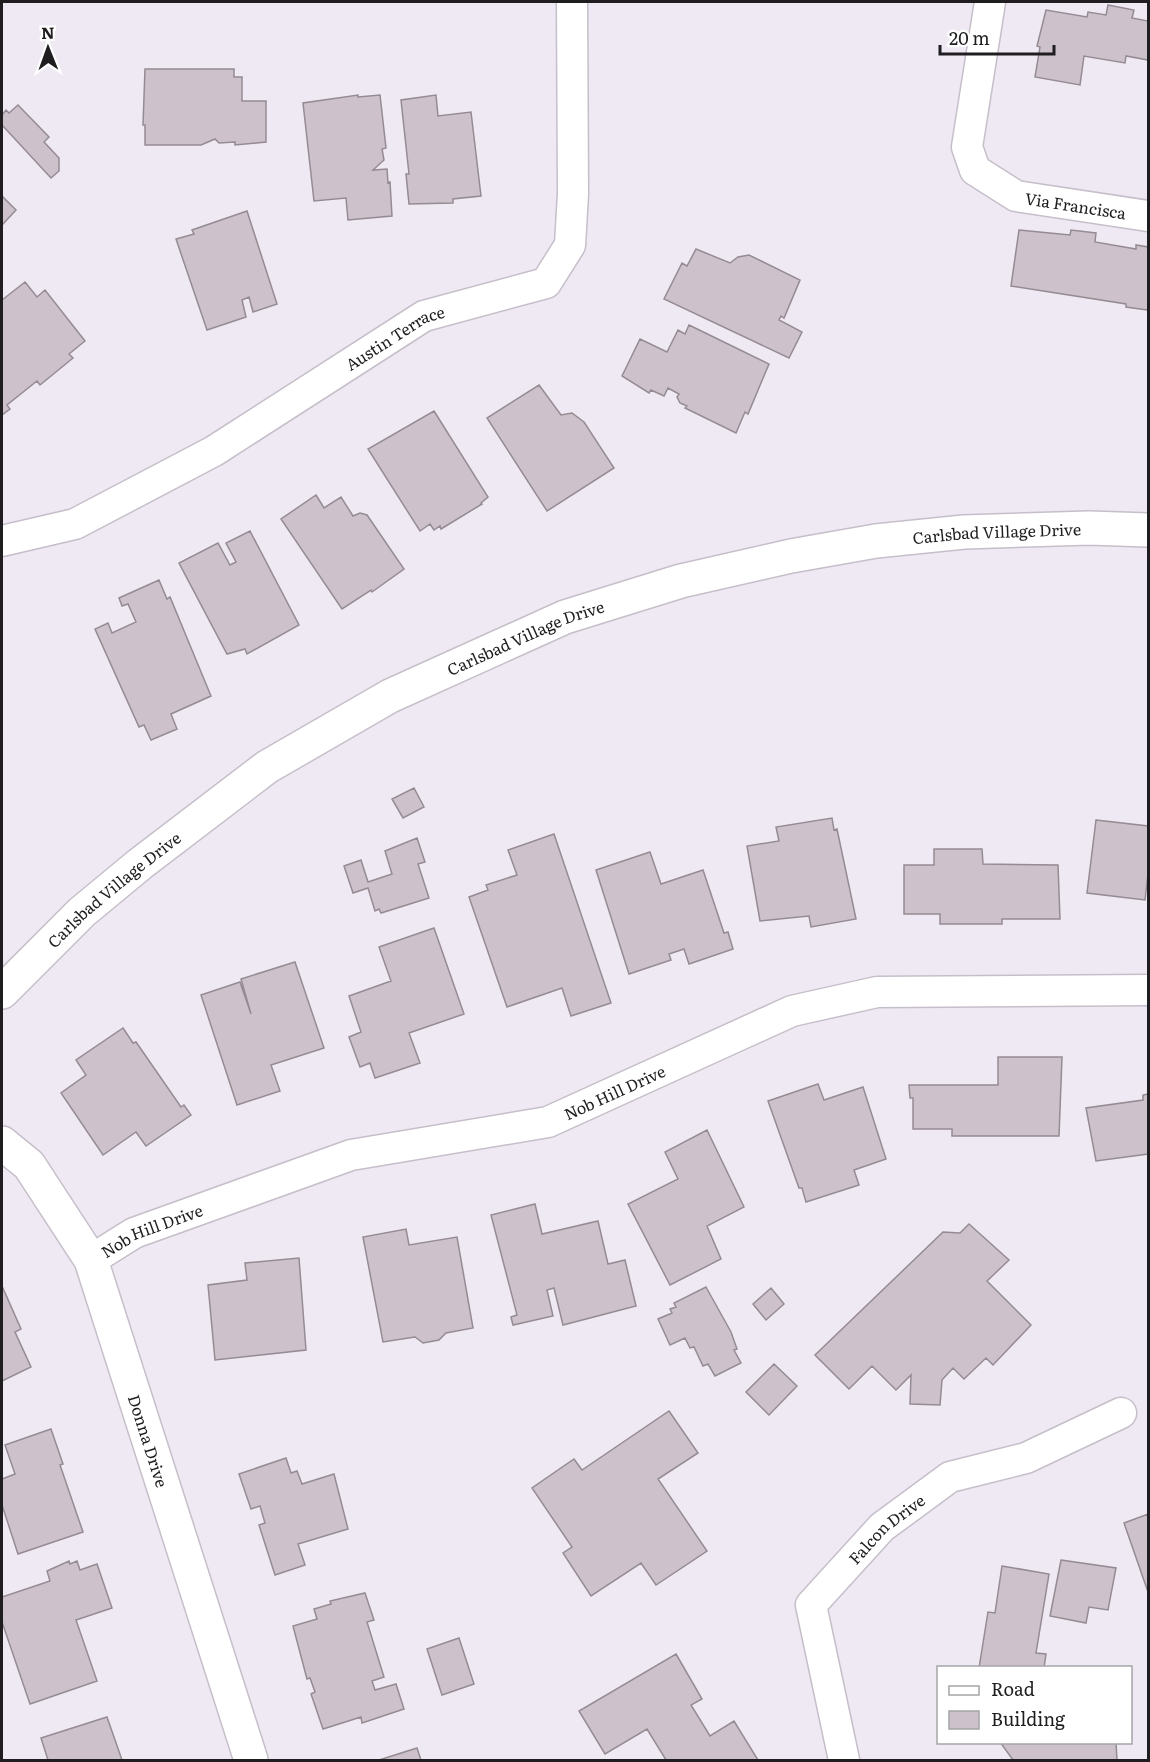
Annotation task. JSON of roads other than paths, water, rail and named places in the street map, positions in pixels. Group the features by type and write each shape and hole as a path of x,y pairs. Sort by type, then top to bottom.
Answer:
{"main road":[{"name":"Carlsbad Village Drive","path":"2,992 82,912 140,864 267,767 390,696 565,617 681,581 791,556 876,541 964,532 1089,528 1149,530"},
{"name":"Donna Drive","path":"2,1143 29,1166 91,1260 251,1761"}],"street":[{"name":"Via Francisca","path":"990,2 967,147 975,170 1016,196 1149,216"},
{"name":"Austin Terrace","path":"2,541 75,524 214,451 424,316 546,283 570,245 573,194 572,4"},
{"name":"Nob Hill Drive","path":"91,1260 134,1233 351,1155 548,1122 792,1011 877,992 1149,990"},
{"name":"Falcon Drive","path":"844,1761 811,1605 882,1527 950,1478 1026,1458 1121,1413"}]}
